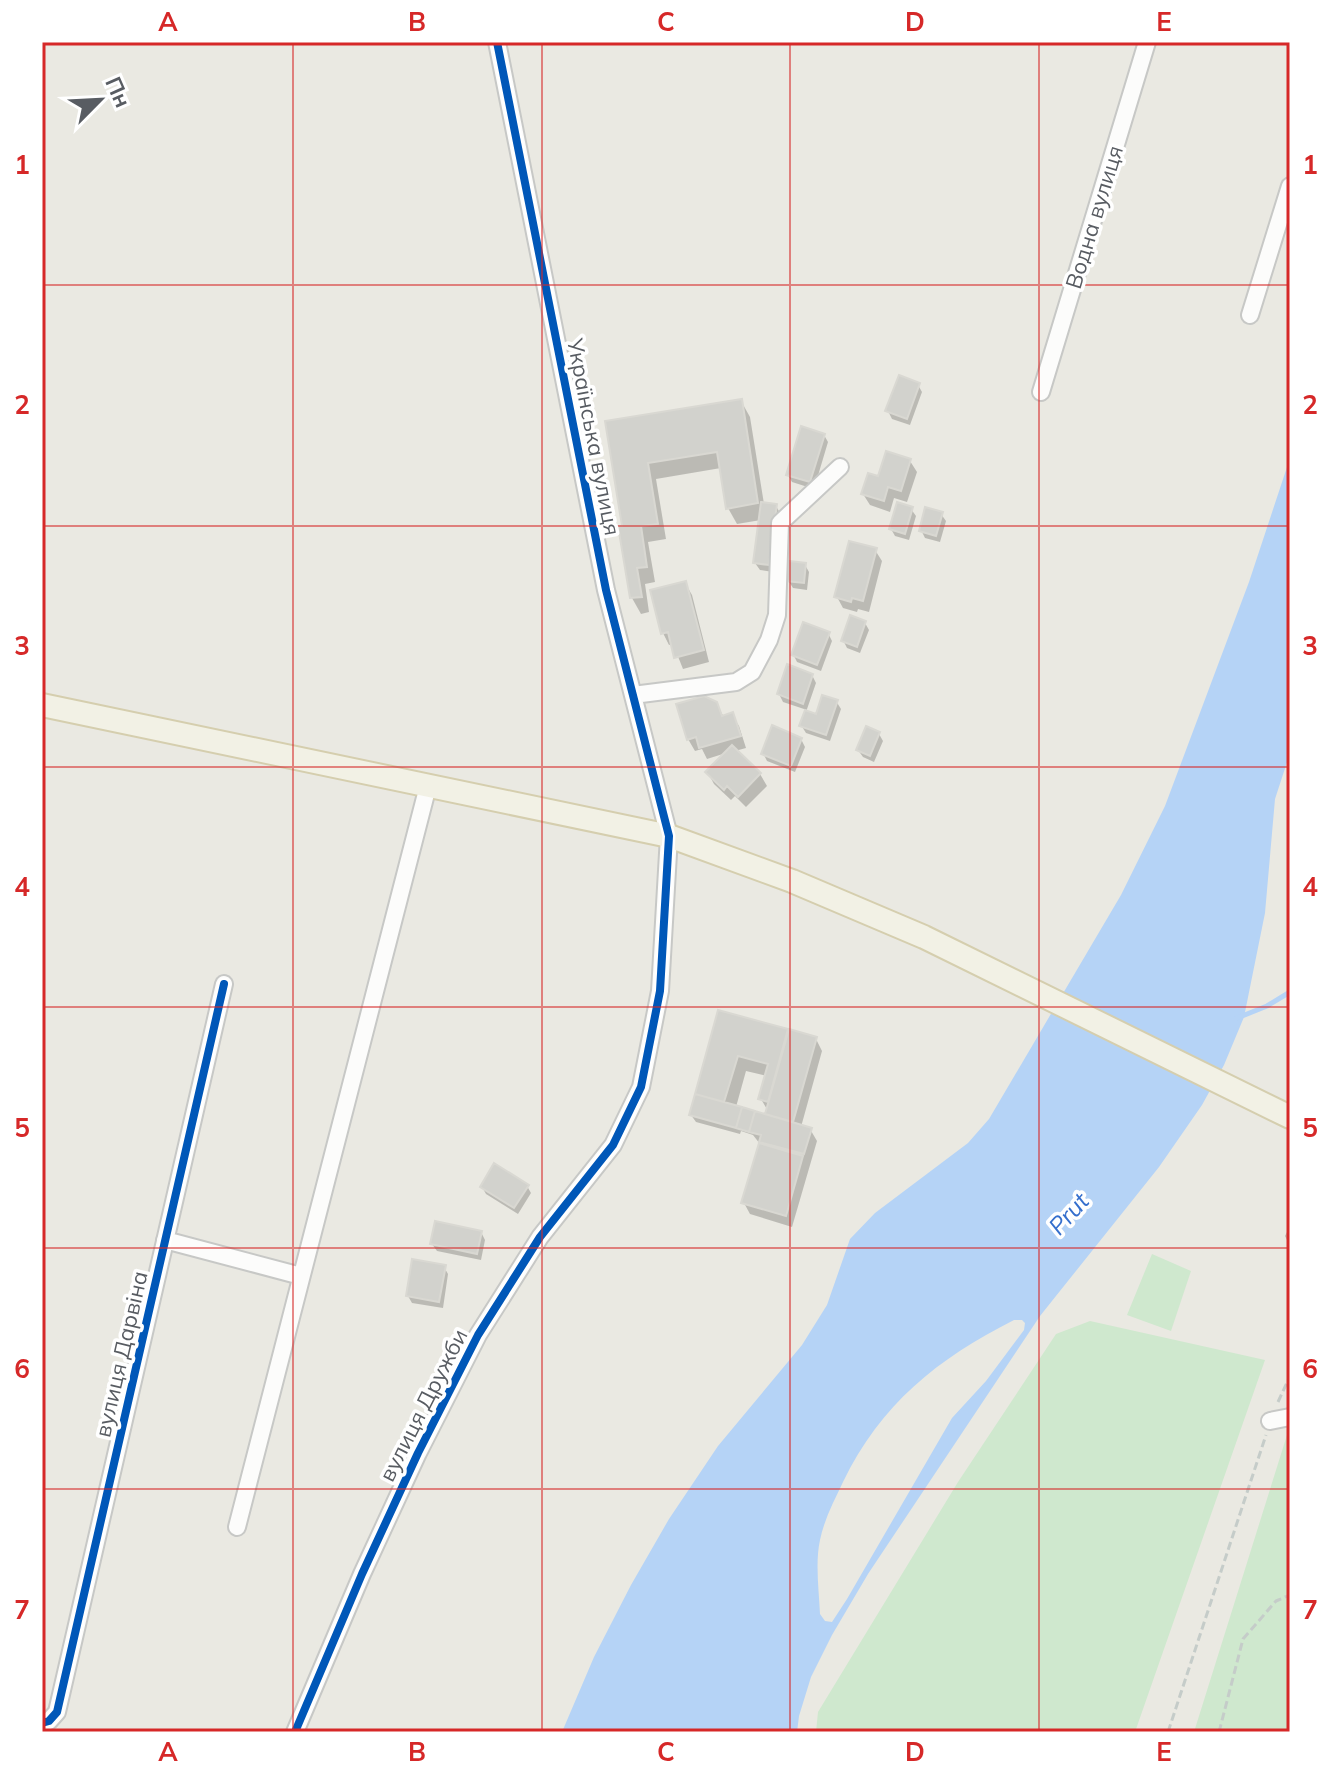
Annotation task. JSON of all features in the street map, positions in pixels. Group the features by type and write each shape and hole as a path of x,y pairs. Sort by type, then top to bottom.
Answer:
{"main road":[{"path":"42,705 669,836 792,881 924,937 1290,1117"}],"street":[{"name":"Українська вулиця","path":"497,42 606,590 669,836"},
{"name":"Водна вулиця","path":"1041,392 1147,42"},
{"path":"1250,315 1290,186"},
{"path":"633,695 736,682 752,672 769,640 777,615 780,523 840,467"},
{"path":"237,1527 428,786"},
{"name":"вулиця Дружби","path":"295,1732 362,1574 418,1453 478,1335 540,1237 613,1145 641,1087 660,991 669,836"},
{"name":"вулиця Дарвіна","path":"42,1723 49,1721 57,1712 224,984"},
{"path":"165,1240 301,1276"},
{"path":"1270,1421 1290,1417"}],"path":[{"path":"1168,1732 1270,1421 1290,1376"},
{"path":"1219,1732 1243,1639 1276,1601 1290,1595"}],"green space":[{"path":"1152,1254 1191,1271 1171,1331 1127,1315"},
{"path":"1090,1321 1265,1360 1135,1732 816,1732 818,1712 958,1482 1056,1334"},
{"path":"1290,1434 1290,1732 1194,1732 1287,1435"}],"water":[{"name":"Prut","path":"1290,458 1290,753 1275,799 1265,913 1244,1017 1224,1065 1202,1105 1159,1167 1040,1316 868,1574 811,1677 797,1732 562,1732 594,1657 669,1519 718,1446 802,1345 827,1305 850,1239 875,1213 968,1143 989,1119 1121,895 1165,806 1249,582","holes":["1014,1320 1022,1320 1024,1330 986,1381 952,1418 847,1599 832,1622 825,1621 820,1614 818,1586 820,1540 833,1503 858,1454 894,1407 936,1368 986,1335"]}],"building":[{"path":"899,375 920,383 907,419 885,411"},
{"path":"742,399 758,503 726,509 717,452 648,463 658,524 641,526 647,567 637,568 642,597 630,598 605,421"},
{"path":"801,426 825,434 810,482 786,475"},
{"path":"886,451 911,459 901,491 888,487 884,501 861,494 868,473 878,476"},
{"path":"761,502 777,504 769,565 753,563"},
{"path":"897,502 913,507 905,534 889,529"},
{"path":"925,507 943,512 936,536 919,531"},
{"path":"849,541 877,548 863,601 852,598 851,602 834,597"},
{"path":"789,561 806,563 804,583 786,581"},
{"path":"686,581 704,650 674,658 668,632 661,634 650,590"},
{"path":"850,615 866,621 857,647 841,641"},
{"path":"803,622 830,632 817,665 791,655"},
{"path":"787,664 813,674 803,704 777,694"},
{"path":"822,695 838,700 826,735 799,726 805,710 816,714"},
{"path":"704,696 717,702 722,716 733,712 741,736 699,748 696,737 687,740 676,704"},
{"path":"772,725 802,738 791,766 761,754"},
{"path":"866,726 880,732 870,756 856,750"},
{"path":"732,745 761,773 738,797 727,786 724,790 705,772"},
{"path":"718,1010 788,1029 768,1102 758,1099 768,1064 738,1056 724,1102 695,1094"},
{"path":"789,1029 817,1037 793,1122 765,1114"},
{"path":"695,1094 742,1107 736,1128 689,1115"},
{"path":"742,1107 755,1111 749,1132 736,1128"},
{"path":"755,1111 812,1128 804,1154 759,1142 761,1135 749,1132"},
{"path":"759,1143 803,1156 786,1216 741,1203"},
{"path":"494,1163 529,1185 514,1208 480,1187"},
{"path":"435,1221 482,1231 477,1254 430,1244"},
{"path":"412,1259 446,1265 439,1302 406,1296"}],"waterway":[{"path":"1237,1018 1267,1006 1290,992"}],"cycle path":[{"path":"295,1732 362,1574 418,1453 478,1335 540,1237 613,1145 641,1087 660,991 669,836 606,590 497,42"},
{"path":"42,1723 49,1721 57,1712 224,984"}]}
